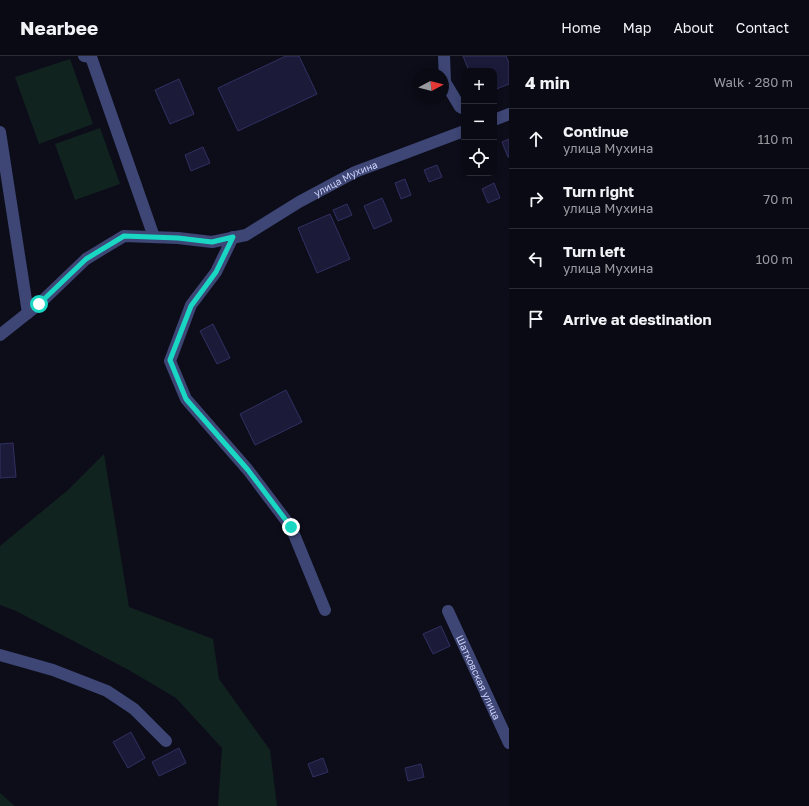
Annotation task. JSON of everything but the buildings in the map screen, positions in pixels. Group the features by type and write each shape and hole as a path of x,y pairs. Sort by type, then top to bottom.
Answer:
{"street":[{"path":"84,56 91,57 154,237"},
{"path":"444,56 444,82 461,108"},
{"path":"497,119 509,114"},
{"path":"0,132 28,313"},
{"name":"улица Мухина","path":"0,335 39,304 86,259 124,236 178,238 212,242 246,235 299,202 354,172 461,132"},
{"path":"233,237 216,272 191,306 170,360 186,399 248,470 291,527 325,610"},
{"name":"Шатковская улица","path":"448,611 509,743"},
{"path":"0,655 53,670 107,691 134,709 166,741"}],"green space":[{"path":"70,59 93,124 39,144 15,77"},
{"path":"100,128 120,184 75,200 55,144"},
{"path":"104,454 129,607 213,639 219,679 270,750 277,806 218,806 222,748 176,698 127,669 16,611 0,605 0,546 68,490"},
{"path":"0,793 15,806 0,806"}],"route":[{"path":"39,304 86,259 124,236 178,238 212,242 233,237 216,272 191,306 170,360 186,399 248,470 291,527"}]}
